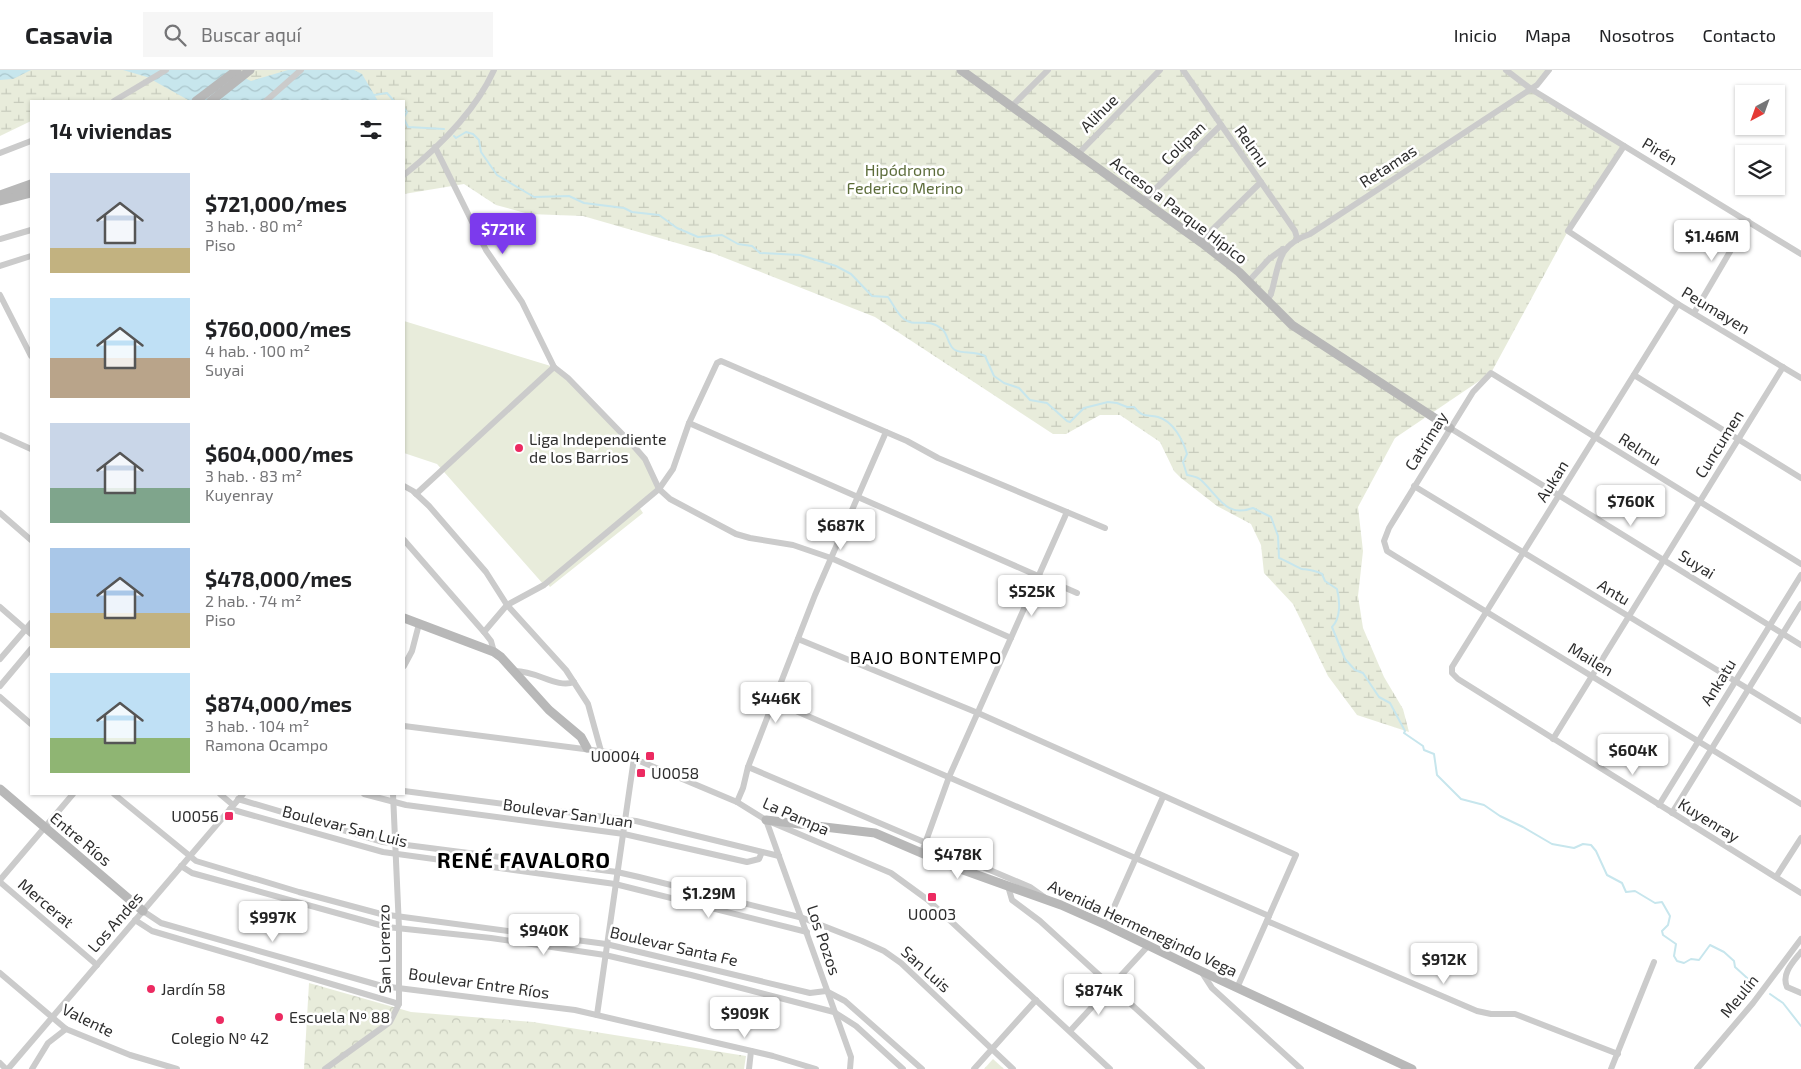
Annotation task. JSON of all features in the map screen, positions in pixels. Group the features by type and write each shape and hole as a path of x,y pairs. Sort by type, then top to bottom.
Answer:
{"street":[{"path":"116,100 166,70"},
{"path":"197,100 238,70"},
{"path":"212,100 250,70"},
{"path":"267,100 301,70"},
{"path":"405,174 466,114 484,89 494,70"},
{"name":"Acceso a Parque Hípico","path":"961,70 1200,242 1248,282 1292,326 1450,428"},
{"path":"1012,106 1048,70"},
{"name":"Alihue","path":"1078,154 1160,70"},
{"name":"Relmu","path":"1183,70 1295,231 1297,238"},
{"name":"Pirén","path":"1506,70 1531,89 1801,254"},
{"name":"Retamas","path":"1248,282 1269,259 1297,238 1310,234 1537,85 1549,70"},
{"name":"Colipan","path":"1143,201 1221,125"},
{"path":"0,153 30,141"},
{"name":"Peumayen","path":"1624,146 1568,231 1678,304 1801,378"},
{"path":"434,147 481,241 522,302 554,367 568,378 645,459 659,490 670,499 736,534 793,545 831,558 1011,638"},
{"path":"1200,242 1261,182"},
{"path":"0,195 30,184"},
{"path":"0,201 30,193"},
{"path":"1694,313 1748,220"},
{"path":"0,239 30,230"},
{"path":"1267,301 1271,294 1284,249"},
{"path":"0,266 30,256"},
{"path":"0,295 30,354"},
{"name":"Aukan","path":"1452,672 1452,667 1486,611 1678,304"},
{"path":"484,632 507,605 544,585 659,490 673,469 689,423 717,363 721,361 886,432 938,458 1105,528"},
{"path":"416,494 554,367"},
{"name":"Cuncumen","path":"1552,738 1783,367"},
{"name":"Relmu","path":"1491,373 1801,564"},
{"name":"Catrimay","path":"1389,528 1473,392 1491,373"},
{"path":"1634,375 1801,478"},
{"path":"689,423 858,496 1037,577 1078,593"},
{"name":"Suyai","path":"1450,428 1801,645"},
{"path":"737,802 748,768 798,639 886,432"},
{"path":"0,435 30,449"},
{"name":"Antu","path":"1414,486 1801,721"},
{"path":"405,487 416,494 486,572 507,605 566,670 588,704 601,751"},
{"path":"923,847 949,777 1067,512"},
{"path":"0,513 30,539"},
{"name":"Mailen","path":"1389,528 1384,542 1387,551 1801,804"},
{"path":"405,541 484,632 491,641 494,652"},
{"name":"Ankatu","path":"1659,805 1801,574"},
{"name":"Ankatu","path":"1672,813 1801,604"},
{"path":"0,607 30,633"},
{"path":"405,618 494,652 549,710 581,737 587,748"},
{"path":"0,659 30,623"},
{"path":"405,664 414,646 419,624"},
{"path":"798,639 978,713 1162,797 1296,855 1238,988"},
{"path":"0,686 30,650"},
{"path":"514,671 538,674 559,684 574,682"},
{"name":"Kuyenray","path":"1452,672 1458,679 1801,893"},
{"path":"0,697 30,723"},
{"path":"773,702 1135,858 1477,1011 1491,1014 1515,1014 1618,1054"},
{"name":"La Pampa","path":"405,726 587,748 634,758 737,802 766,820 842,851 908,884 1110,1069"},
{"path":"596,1015 634,758"},
{"path":"748,768 923,847 1030,887 1047,900"},
{"name":"Entre Ríos","path":"0,789 143,911"},
{"name":"Boulevar San Juan","path":"405,791 625,819 779,856"},
{"path":"0,881 72,795"},
{"name":"Boulevar Santa Fe","path":"115,795 190,856 202,863 299,892 381,914 606,944 810,994 826,991"},
{"path":"221,795 232,807"},
{"name":"Boulevar San Juan","path":"368,795 393,802 624,834 747,862 759,859 762,852"},
{"name":"San Lorenzo","path":"325,1069 390,1022 399,1004 399,928 393,795"},
{"name":"Los Andes","path":"7,1069 241,796"},
{"name":"Boulevar San Luis","path":"241,796 383,842 617,872 803,918"},
{"path":"1106,925 1162,797"},
{"name":"Boulevar San Luis","path":"232,807 396,855 615,884 807,932"},
{"name":"Avenida Hermenegindo Vega","path":"766,820 875,833 923,847 1008,886 1106,925 1396,1065 1412,1069"},
{"name":"Los Pozos","path":"766,820 803,918 826,991 851,1057 850,1069"},
{"path":"1776,877 1801,838"},
{"name":"Boulevar Santa Fe","path":"181,866 192,873 361,920 399,928 491,938 605,955 834,1012 856,1026 903,1069"},
{"name":"Mercerat","path":"0,881 97,965"},
{"path":"1008,886 1012,900 1040,921 1202,1069"},
{"name":"Boulevar Entre Ríos","path":"143,911 161,923 382,986 400,986 532,1004 596,1015 751,1051 816,1069"},
{"name":"San Luis","path":"803,918 884,951 901,963 1013,1069"},
{"name":"Boulevar Entre Ríos","path":"135,920 152,931 399,1004"},
{"name":"Meulín","path":"1697,1069 1753,1003 1801,939"},
{"path":"1070,1032 1148,946"},
{"path":"1801,952 1787,970 1785,982 1787,987 1801,993"},
{"path":"1612,1069 1654,962"},
{"path":"1201,971 1212,988 1301,1069"},
{"name":"Valente","path":"0,973 66,1028 130,1055 176,1069"},
{"path":"826,991 845,1001 922,1069"},
{"path":"974,1069 1036,1000"},
{"path":"32,1069 48,1043 66,1028"},
{"path":"749,1069 751,1051"},
{"path":"1097,1069 1103,1062"},
{"path":"0,1064 7,1069"}],"green space":[{"name":"Hipódromo Federico Merino","path":"0,70 1549,70 1531,89 1624,146 1568,231 1491,373 1395,438 1358,507 1363,551 1358,596 1363,628 1384,677 1403,709 1409,732 1357,715 1328,676 1293,604 1264,573 1261,545 1251,524 1217,506 1181,478 1174,471 1160,442 1120,415 1100,415 1066,434 1053,434 875,317 715,254 583,216 529,214 496,205 464,184 405,194 405,100 30,100 30,121 0,136"},
{"name":"Liga Independiente de los Barrios","path":"405,321 554,367 645,459 659,489 639,507 643,513 550,587 547,583 544,585 437,464 405,453"},
{"path":"309,983 411,1012 533,1022 746,1056 744,1069 304,1069"},
{"path":"993,1059 1004,1069 984,1069"}],"water":[{"path":"0,70 31,70 13,79 0,80"},
{"path":"123,70 228,70 251,81 288,70 354,70 362,74 377,100 188,100 147,77"}],"waterway":[{"path":"374,95 387,93 393,100"},
{"path":"405,109 407,112 405,115"},
{"path":"405,121 408,127 444,129"},
{"path":"454,136 456,138 466,132 473,134 479,140 481,152 497,175 534,197 569,196 584,203 659,215 677,228 698,237 722,235 738,244 752,246 760,253 800,255 836,266 851,274 872,296 888,297 904,319 912,323 932,324 943,330 955,350 985,356 994,376 1004,383 1019,388 1030,400 1047,403 1067,421 1070,422 1084,408 1108,402 1134,407 1143,415 1163,419 1173,427 1183,443 1187,454 1183,462 1187,475 1201,480 1229,508 1236,510 1253,508 1271,517 1278,536 1279,558 1301,569 1322,574 1325,581 1337,589 1339,609 1337,619 1332,627 1345,659 1355,670 1363,673 1379,697 1390,703 1405,731 1404,733 1423,746 1424,750 1434,754 1437,775 1461,799 1484,805 1500,816 1552,844 1574,848 1583,844 1591,845 1596,851 1607,875 1622,883 1626,892 1635,891 1655,903 1662,902 1670,916 1668,925 1662,931 1663,935 1676,944 1674,956 1677,961 1684,963 1691,959 1699,960 1710,945 1724,952 1734,961 1735,967 1756,986"},
{"path":"1770,994 1783,1003 1801,1026"}],"place":[{"name":"Liga Independiente de los Barrios","path":"519,448"},
{"name":"U0004","path":"650,756"},
{"name":"U0058","path":"641,773"},
{"name":"U0056","path":"229,816"},
{"name":"U0003","path":"932,897"},
{"name":"Jardín 58","path":"151,989"},
{"name":"Escuela Nº 88","path":"279,1017"},
{"name":"Colegio Nº 42","path":"220,1020"}],"district":[{"name":"BAJO BONTEMPO","path":"926,658"},
{"name":"RENÉ FAVALORO","path":"524,861"}]}
